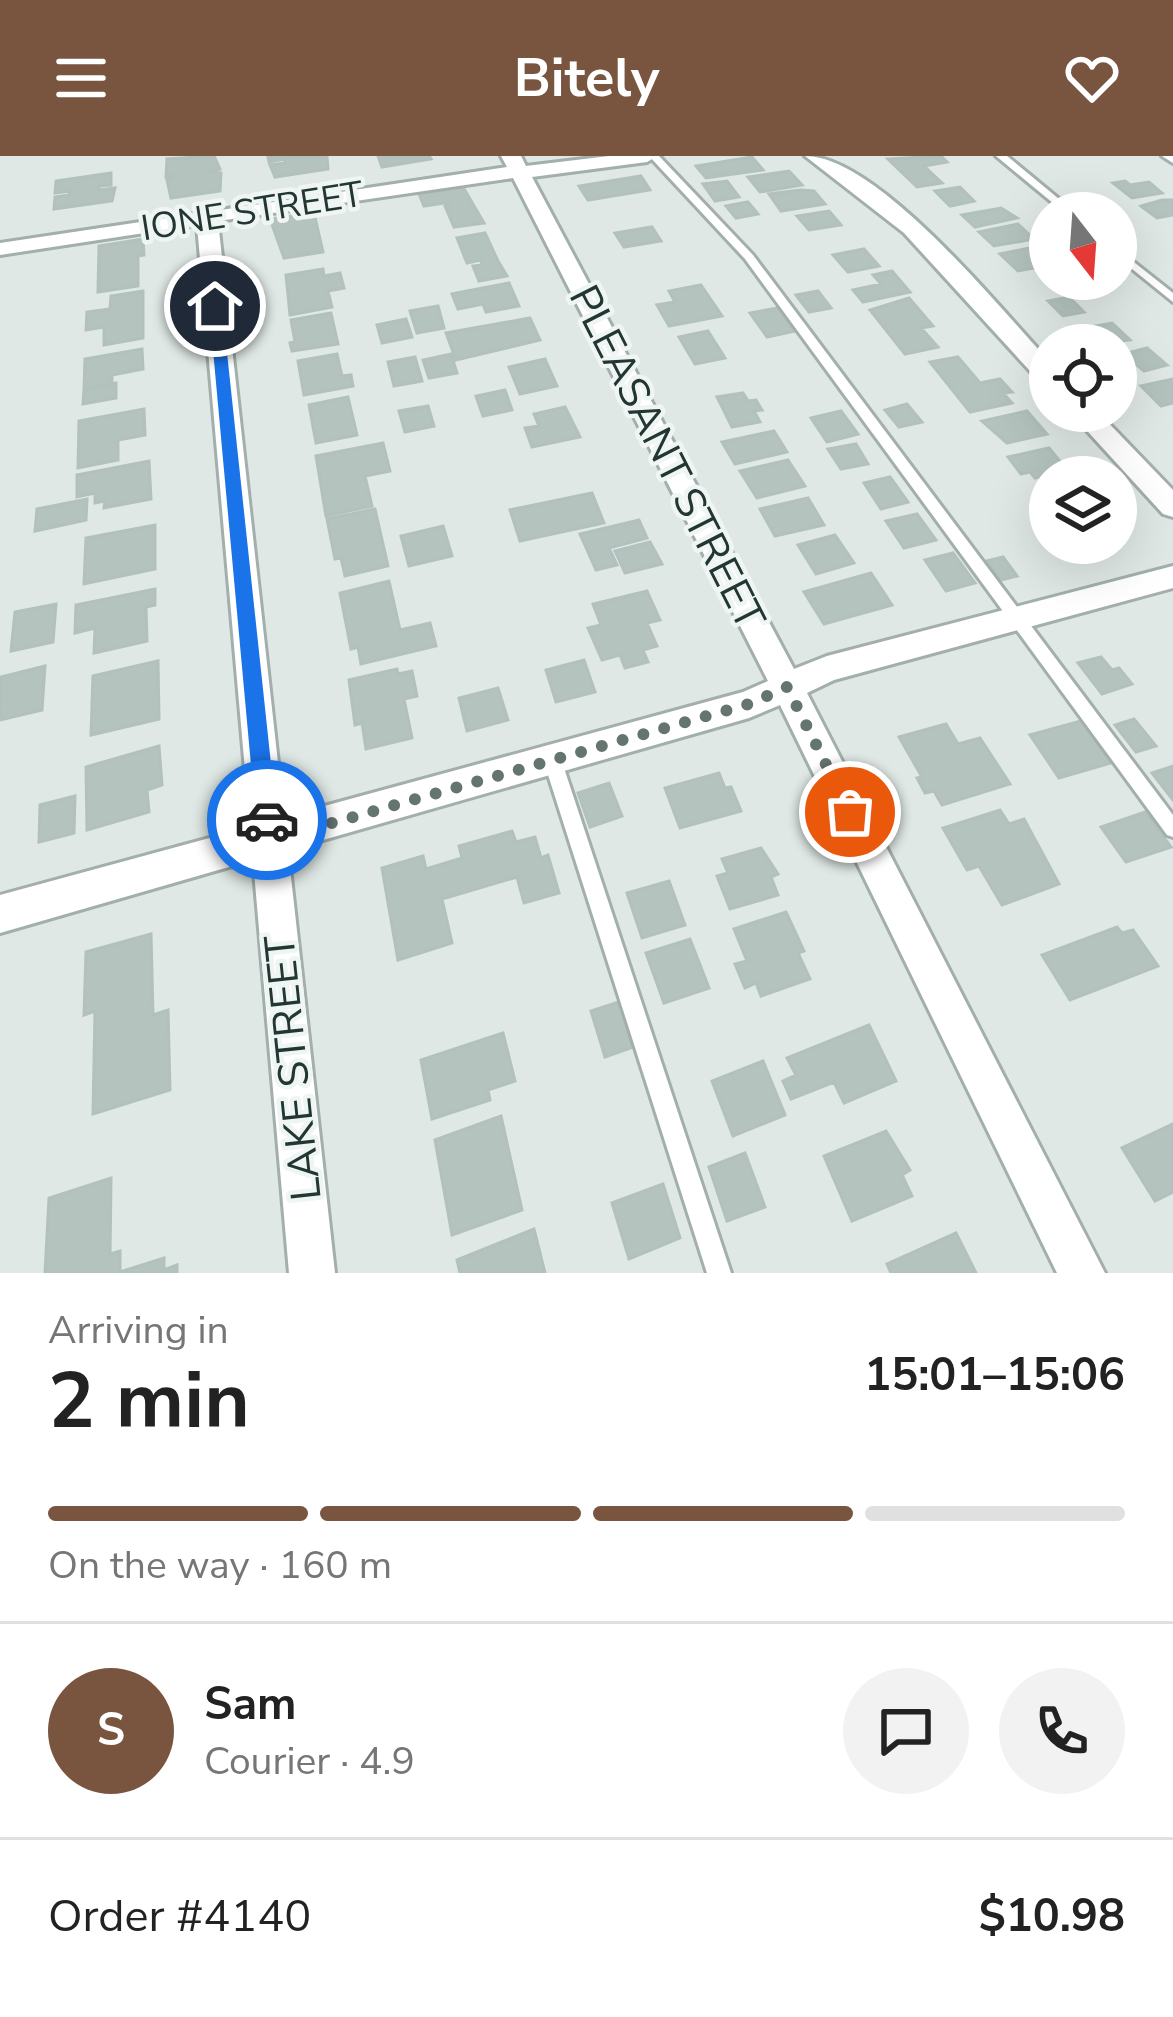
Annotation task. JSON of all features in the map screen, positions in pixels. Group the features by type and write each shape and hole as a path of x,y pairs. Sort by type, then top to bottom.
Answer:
{"street":[{"name":"IONE STREET","path":"0,249 516,164 650,156"},
{"path":"815,156 848,174 885,204 1029,355"},
{"name":"PLEASANT STREET","path":"516,164 787,687 1082,1273"},
{"name":"LAKE STREET","path":"207,217 312,1273"},
{"path":"1102,432 1173,507"},
{"path":"0,914 749,704 827,669 1173,577"}],"lane":[{"path":"650,156 749,257 1173,829"},
{"path":"1001,156 1045,192"},
{"path":"1137,268 1173,298"},
{"path":"552,759 719,1273"}],"building":[{"path":"214,156 220,169 208,171 221,173 220,191 171,198 167,180 179,175 166,177 167,159"},
{"path":"378,156 429,156 431,159 382,167"},
{"path":"941,156 947,162 924,166 942,183 917,187 888,159"},
{"path":"268,157 327,157 328,169 275,177 270,165 285,163 285,159 269,162"},
{"path":"752,157 763,170 706,178 696,166"},
{"path":"789,171 802,185 760,192 748,177"},
{"path":"111,173 111,185 99,186 99,190 115,188 112,201 54,209 55,197 70,191 55,193 56,181"},
{"path":"641,176 650,190 588,200 579,186"},
{"path":"727,181 739,197 715,201 703,184"},
{"path":"1149,182 1162,193 1137,197 1137,192 1124,192 1113,183"},
{"path":"463,187 484,223 454,227 445,206 451,202 424,206 419,194"},
{"path":"960,187 974,201 950,206 935,191"},
{"path":"814,191 825,204 781,211 769,194"},
{"path":"1173,200 1173,215 1157,218 1141,206"},
{"path":"748,202 758,214 736,218 726,206"},
{"path":"1001,208 1017,218 975,227 962,215"},
{"path":"829,211 841,225 809,230 797,216"},
{"path":"314,213 323,252 284,258 270,219"},
{"path":"1018,224 1029,240 994,246 979,232"},
{"path":"652,227 661,241 624,247 615,233"},
{"path":"485,233 507,276 479,281 473,266 482,265 481,260 467,263 457,238"},
{"path":"143,239 138,286 98,292 99,246"},
{"path":"1029,248 1029,269 1018,271 1000,254"},
{"path":"864,249 879,266 848,272 833,255"},
{"path":"323,269 324,276 340,273 344,288 328,291 332,307 290,315 286,275"},
{"path":"892,271 910,292 863,302 853,290 881,284 873,275"},
{"path":"509,283 519,306 486,312 483,304 458,309 452,294"},
{"path":"701,285 722,316 669,326 657,305 675,302 669,291"},
{"path":"143,291 143,338 104,345 104,327 86,330 87,312 110,309 111,296"},
{"path":"818,291 831,308 809,312 796,295"},
{"path":"909,298 933,326 921,328 938,347 905,354 870,310"},
{"path":"1072,300 1084,312 1063,316 1048,301"},
{"path":"438,306 444,328 417,333 410,311"},
{"path":"778,308 795,331 767,337 750,313"},
{"path":"331,313 338,344 292,351 291,320"},
{"path":"530,318 540,340 456,360 446,333"},
{"path":"406,319 412,337 382,343 377,325"},
{"path":"708,331 725,358 695,364 679,337"},
{"path":"1147,348 1167,365 1144,371 1137,365 1137,351"},
{"path":"142,349 143,369 112,375 112,384 84,389 85,359"},
{"path":"337,354 342,376 351,375 353,386 304,395 298,361"},
{"path":"451,354 457,373 429,378 423,360"},
{"path":"415,357 422,381 394,386 388,362"},
{"path":"958,357 980,383 1000,379 1012,392 1003,393 1012,403 970,412 930,362"},
{"path":"545,359 557,386 520,394 509,367"},
{"path":"1173,379 1173,403 1161,406 1141,386"},
{"path":"116,383 116,398 83,404 84,389"},
{"path":"505,390 512,410 483,416 476,396"},
{"path":"743,393 762,410 754,411 760,422 732,427 717,397"},
{"path":"348,397 357,435 316,443 309,405"},
{"path":"907,404 922,422 899,427 885,410"},
{"path":"428,406 434,426 405,432 399,411"},
{"path":"565,407 580,437 532,447 525,428 539,426 534,414"},
{"path":"144,409 145,435 118,440 118,460 78,468 79,421"},
{"path":"841,411 858,434 827,442 811,418"},
{"path":"1027,411 1029,432 1047,434 1007,443 982,421"},
{"path":"774,431 787,452 735,464 722,442"},
{"path":"383,443 390,471 365,476 372,506 326,516 316,456"},
{"path":"856,444 868,464 841,469 828,449"},
{"path":"1049,448 1056,456 1029,456 1029,472 1021,474 1008,457"},
{"path":"788,460 805,486 757,498 740,471"},
{"path":"149,461 151,499 104,508 105,501 95,503 95,493 77,497 77,475"},
{"path":"890,477 908,502 881,509 864,483"},
{"path":"592,493 604,523 520,541 510,510"},
{"path":"808,498 824,525 775,536 760,509"},
{"path":"87,499 86,520 35,531 37,509"},
{"path":"375,509 388,566 345,576 341,558 335,559 327,519"},
{"path":"917,514 936,540 904,548 886,521"},
{"path":"639,520 647,538 609,548 617,565 596,570 580,534"},
{"path":"155,525 155,569 84,584 86,538"},
{"path":"443,526 452,556 409,566 401,536"},
{"path":"835,535 854,563 816,574 798,545"},
{"path":"650,542 662,564 625,573 615,551"},
{"path":"953,553 975,583 946,591 925,560"},
{"path":"1003,557 1017,576 1001,580 987,561"},
{"path":"871,573 892,605 824,624 804,592"},
{"path":"389,581 400,630 430,623 436,646 361,664 358,647 351,649 340,593"},
{"path":"155,589 155,605 146,607 147,641 94,653 95,628 75,633 76,605"},
{"path":"647,591 660,620 647,623 657,646 643,650 648,662 625,668 620,655 602,660 588,628 601,625 593,604"},
{"path":"56,604 53,642 11,651 15,612"},
{"path":"1101,657 1132,684 1102,694 1078,663"},
{"path":"584,660 595,692 556,702 546,670"},
{"path":"158,661 159,719 91,735 93,676"},
{"path":"45,666 42,710 0,720 1,677"},
{"path":"397,669 398,674 412,671 417,696 404,699 412,738 366,749 362,723 355,725 349,680"},
{"path":"498,688 508,720 467,731 459,698"},
{"path":"1134,719 1156,746 1136,752 1115,725"},
{"path":"1081,721 1111,763 1059,778 1030,735"},
{"path":"946,724 958,744 980,738 1010,784 942,805 934,791 925,793 917,778 922,777 899,737"},
{"path":"159,746 162,785 147,790 149,812 87,830 86,767"},
{"path":"1173,766 1173,800 1152,773"},
{"path":"719,773 741,811 680,828 665,788"},
{"path":"609,783 622,816 590,827 578,793"},
{"path":"75,796 74,833 39,842 40,805"},
{"path":"1000,810 1009,824 1024,819 1059,884 1002,905 979,866 967,870 943,828"},
{"path":"1145,812 1171,847 1126,862 1101,827"},
{"path":"512,831 516,842 535,837 541,858 548,855 559,893 524,903 517,877 442,899 452,943 398,960 382,868 423,856 426,869 462,858 459,846"},
{"path":"761,848 778,874 771,877 778,895 730,909 717,876 728,873 722,859"},
{"path":"669,881 685,925 642,938 627,893"},
{"path":"786,912 804,951 798,953 810,979 761,996 756,983 745,988 735,964 747,961 734,929"},
{"path":"1117,927 1122,933 1133,930 1158,966 1070,1000 1042,955"},
{"path":"151,934 153,1015 168,1010 170,1090 93,1114 95,1011 84,1015 86,952"},
{"path":"690,939 709,988 664,1003 646,953"},
{"path":"619,1002 633,1047 605,1057 591,1011"},
{"path":"869,1025 896,1081 844,1103 834,1082 791,1099 783,1081 796,1075 787,1058"},
{"path":"503,1033 515,1081 488,1090 490,1100 432,1119 421,1060"},
{"path":"763,1061 785,1115 733,1136 712,1081"},
{"path":"501,1116 522,1210 452,1235 435,1140"},
{"path":"1173,1124 1173,1192 1155,1201 1122,1148"},
{"path":"886,1131 910,1170 902,1175 912,1196 852,1221 824,1156"},
{"path":"745,1153 765,1207 727,1221 709,1167"},
{"path":"111,1178 110,1254 120,1251 120,1272 164,1258 164,1270 177,1265 177,1273 45,1273 49,1198"},
{"path":"663,1184 680,1238 629,1259 612,1203"},
{"path":"534,1229 545,1273 460,1273 457,1260"},
{"path":"956,1233 976,1273 891,1273 887,1264"}],"way so far":[{"path":"267,820 269,841 749,704 787,687 850,812"}],"route":[{"path":"215,306 267,820"}]}
